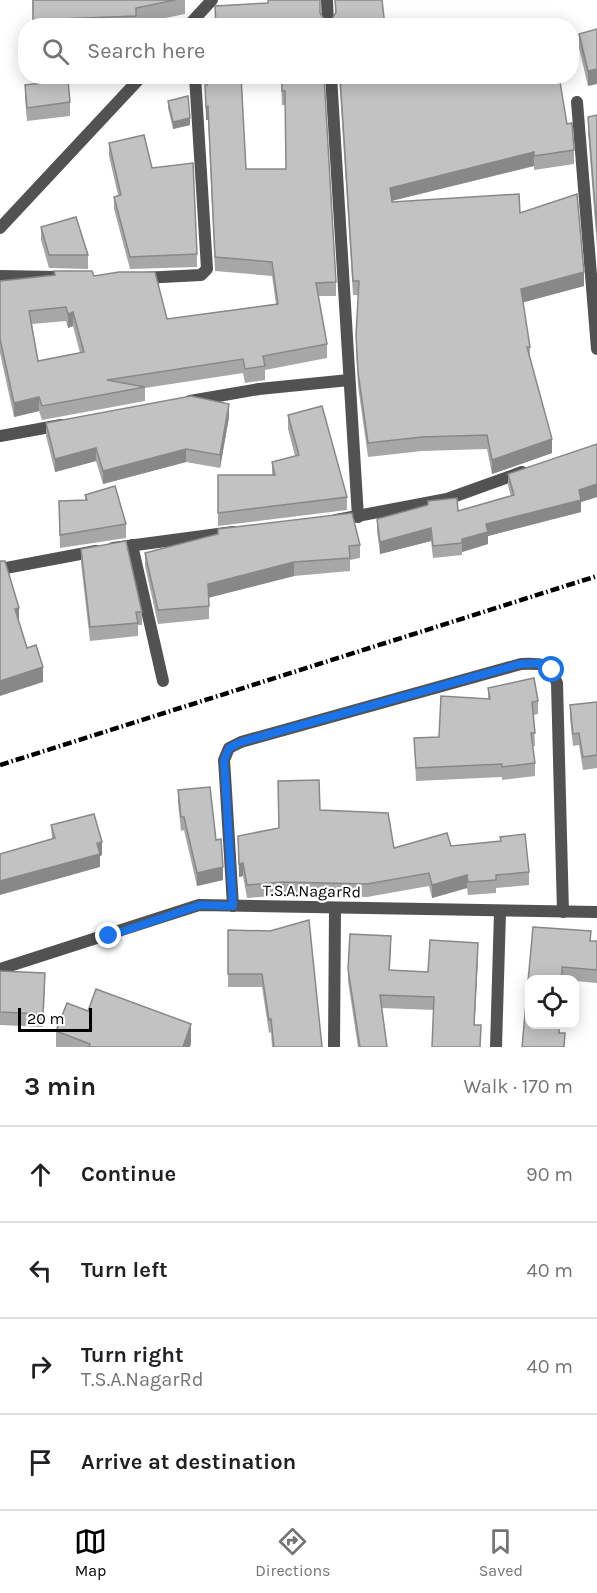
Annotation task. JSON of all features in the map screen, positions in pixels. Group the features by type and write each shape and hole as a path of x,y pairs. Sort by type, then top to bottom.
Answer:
{"street":[{"path":"196,18 212,0"},
{"path":"327,0 328,18"},
{"path":"0,228 135,84"},
{"path":"132,277 201,275 207,269 195,84"},
{"path":"331,84 358,517"},
{"path":"577,102 597,349"},
{"path":"0,276 72,277"},
{"path":"177,404 259,389 349,380"},
{"path":"0,436 71,423"},
{"path":"324,521 358,517 447,499 534,468"},
{"path":"0,569 132,545 243,531"},
{"path":"132,545 163,681"},
{"path":"233,906 224,760 229,748 241,742 520,664 541,663 552,670 557,683 563,912"},
{"name":"T.S.A.NagarRd","path":"0,969 200,905 597,912"},
{"path":"334,1047 335,909"},
{"path":"496,1047 501,912"}],"building":[{"path":"33,0 175,0 136,8 136,16 33,18"},
{"path":"268,0 320,0 320,13 323,18 216,18 215,6 268,3"},
{"path":"335,0 382,0 384,18 333,18 336,12"},
{"path":"597,29 597,69 588,71 579,34"},
{"path":"68,84 70,102 27,108 25,85"},
{"path":"241,84 246,169 286,169 285,91 282,91 282,84 324,84 336,282 316,283 327,344 263,356 265,366 245,369 243,359 107,380 145,387 42,406 39,397 14,403 0,339 0,281 55,275 54,271 92,271 94,276 119,272 155,272 167,319 278,304 272,262 215,257 205,85","holes":["66,307 68,314 73,312 84,352 38,361 29,311"]},
{"path":"341,84 560,84 567,124 572,123 574,150 534,156 534,152 390,188 392,202 519,194 520,213 577,194 584,272 521,289 530,347 527,347 552,439 492,460 487,435 422,437 368,443 358,372 356,335 359,281 353,281"},
{"path":"188,96 190,118 173,122 168,101"},
{"path":"597,115 597,232 588,117"},
{"path":"144,135 152,168 193,163 197,254 130,257 114,197 121,195 109,143"},
{"path":"76,217 88,255 49,255 41,227"},
{"path":"191,396 229,404 220,455 186,449 103,471 96,448 55,459 46,423"},
{"path":"322,406 347,497 218,513 218,475 275,475 272,462 299,455 288,415"},
{"path":"597,444 597,484 579,490 581,500 486,524 488,532 462,539 462,543 433,546 431,528 380,542 377,519 428,505 428,501 457,498 458,511 514,495 508,474"},
{"path":"115,486 126,524 60,535 59,501 87,500 85,495"},
{"path":"352,513 360,545 349,546 350,558 294,562 208,584 209,606 158,610 145,553 218,534 218,529"},
{"path":"126,541 142,612 136,612 138,623 90,627 81,549"},
{"path":"0,561 5,561 19,608 15,609 27,648 36,645 43,667 0,681"},
{"path":"534,678 538,701 532,702 535,733 531,733 535,763 502,767 502,764 416,768 414,738 439,737 441,696 490,699 488,688"},
{"path":"597,702 597,755 583,757 579,733 573,734 570,705"},
{"path":"319,780 320,810 388,813 394,848 447,833 451,846 501,841 500,837 525,834 529,872 496,875 496,880 468,882 467,875 432,885 429,873 367,884 283,882 247,885 243,863 239,864 238,836 279,828 278,781"},
{"path":"210,787 216,840 221,839 223,867 197,873 184,817 181,817 178,790"},
{"path":"94,814 102,842 97,843 100,854 0,881 0,854 55,838 51,825"},
{"path":"309,920 322,1047 274,1047 262,974 228,974 228,930 270,931"},
{"path":"533,927 591,931 590,941 597,941 597,970 562,967 562,975 529,975"},
{"path":"350,934 391,936 389,970 428,972 430,940 478,943 474,1025 481,1025 480,1047 432,1047 434,997 380,995 387,1047 360,1047 348,969"},
{"path":"0,971 45,973 43,1014 0,1012"},
{"path":"96,989 191,1024 183,1047 89,1047 90,1044 56,1031 67,1003 88,1011"},
{"path":"525,1014 525,1029 559,1029 559,1033 565,1033 564,1047 522,1047"}],"railway":[{"path":"0,765 597,576"}],"route":[{"path":"109,936 200,905 233,906 224,760 229,748 241,742 520,664 541,663 552,670"}]}
